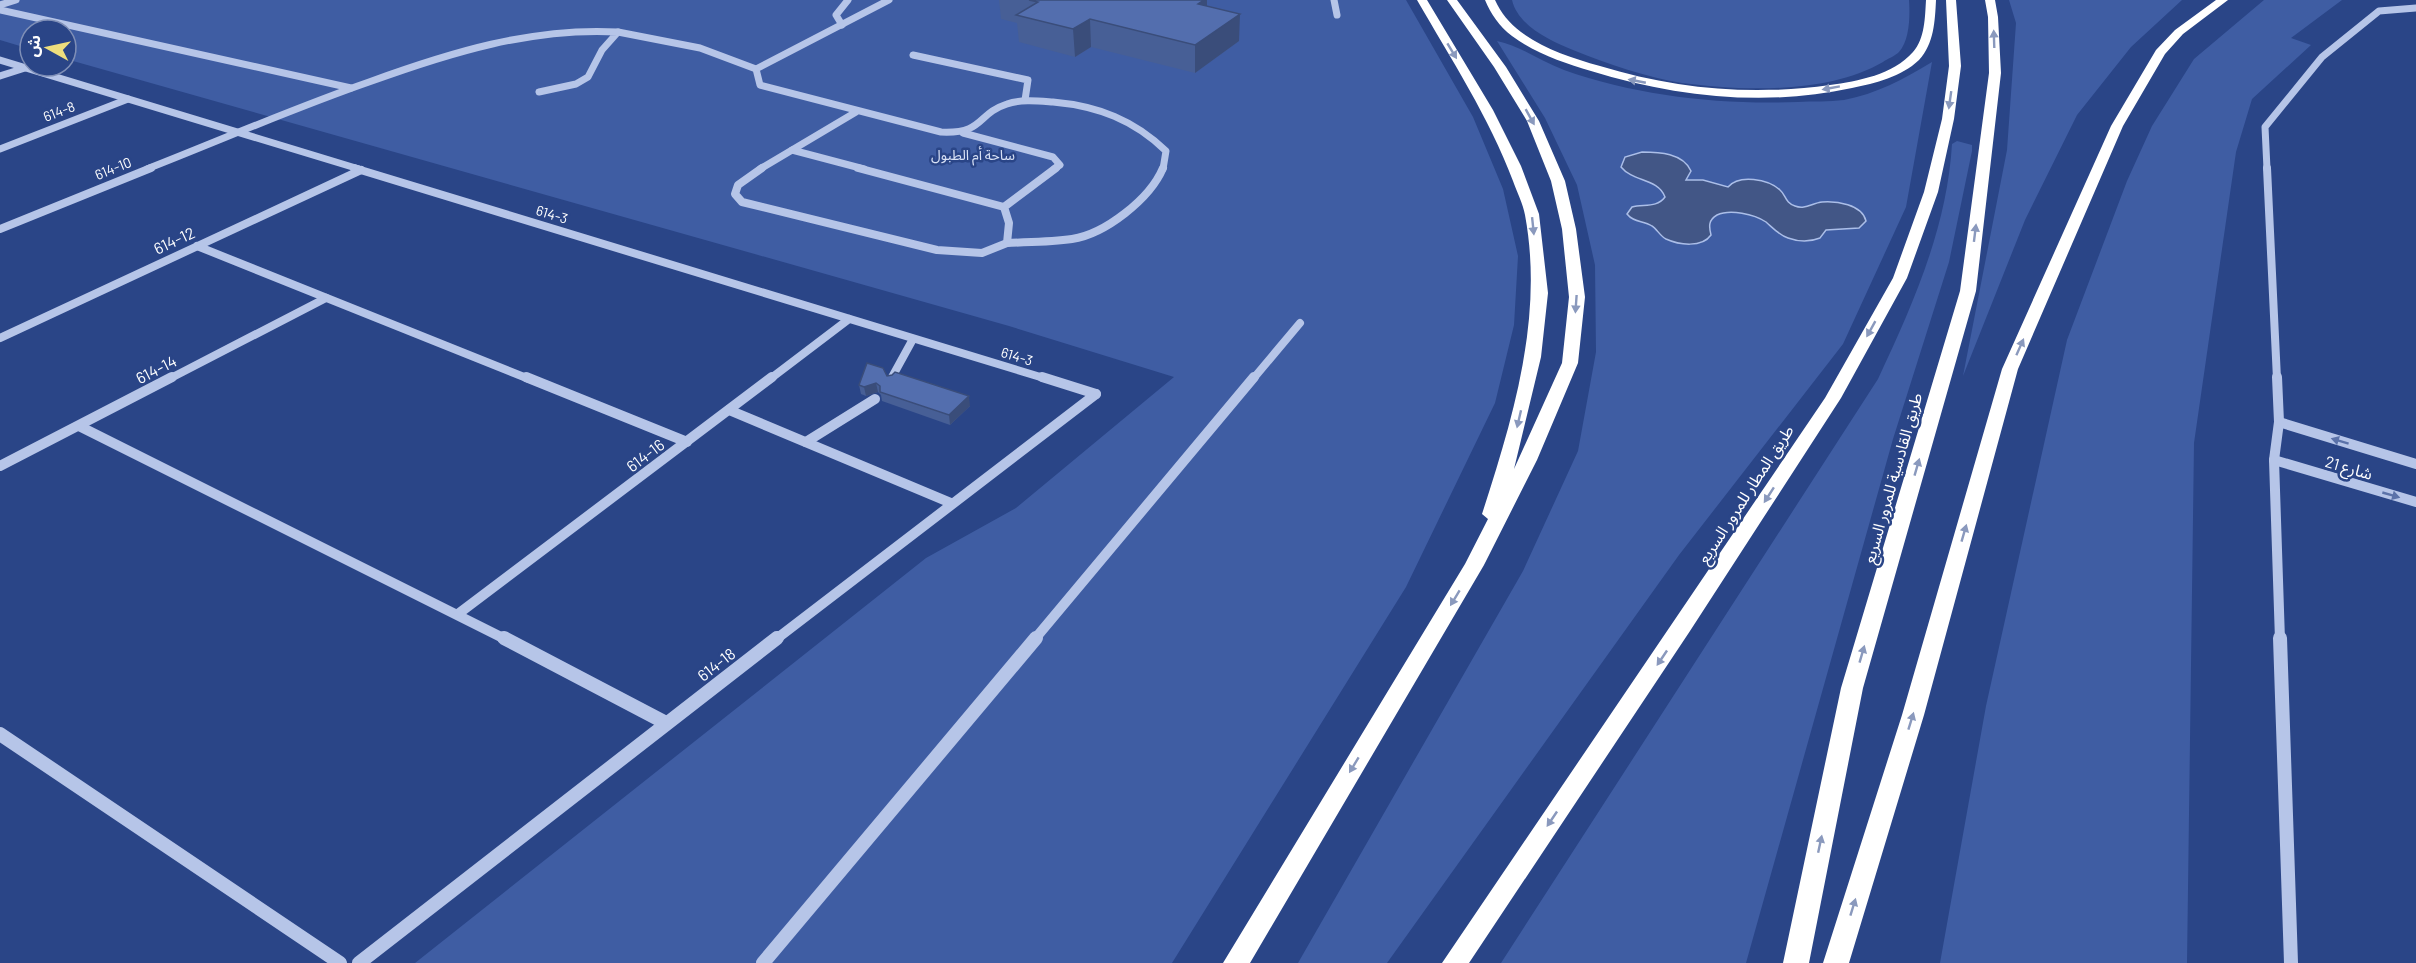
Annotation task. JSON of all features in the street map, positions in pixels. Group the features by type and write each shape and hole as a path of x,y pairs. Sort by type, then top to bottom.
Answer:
{"highway":[{"path":"1422,0 1488,110 1514,166 1532,214 1540,293 1533,357 1511,452 1474,565"},
{"path":"1236,963 1474,565 1528,460 1570,363 1578,297 1569,229 1558,181 1533,121 1500,67 1452,0"},
{"path":"1490,0 1494,12 1540,50 1624,78 1677,89 1754,95 1808,92 1857,84 1888,75 1916,56 1927,37 1931,0"},
{"name":"طريق المطار للمرور السريع","path":"1455,963 1683,626 1833,398 1900,278 1930,192 1948,119 1955,66 1951,0"},
{"name":"طريق القادسية للمرور السريع","path":"1796,963 1852,688 1968,291 1995,73 1993,16 1990,0"},
{"path":"1836,963 1912,715 2010,369 2117,126 2160,52 2179,32 2223,0"}],"street":[{"path":"0,8 16,0"},
{"path":"842,25 836,15 848,0"},
{"path":"889,0 756,69 760,85 856,112 941,132 963,133 1053,157 1060,165 1004,207"},
{"path":"1334,0 1337,15"},
{"path":"2291,963 2274,460 2279,423 2265,127 2322,57 2379,11 2411,5"},
{"path":"0,8 351,88"},
{"name":"614-10","path":"0,229 351,88 455,54 499,43 543,34 581,30 618,32 700,48 756,69"},
{"path":"538,92 576,84 588,77 602,50 618,32"},
{"path":"913,55 1028,80 1025,100"},
{"name":"614-3","path":"0,60 18,66"},
{"path":"0,76 18,70"},
{"name":"614-3","path":"58,78 1096,394"},
{"name":"614-8","path":"0,149 128,99"},
{"path":"856,112 738,185 735,194 742,202 937,250 982,253 1007,243 1073,239 1100,230 1142,200 1163,170 1166,150 1149,135 1116,115 1060,103 1025,100 1005,104 963,133"},
{"path":"792,150 1004,207"},
{"name":"614-12","path":"0,338 361,170"},
{"path":"1004,207 1009,223 1007,243"},
{"path":"197,246 687,442"},
{"name":"614-14","path":"0,466 326,298"},
{"name":"614-16","path":"458,614 849,319"},
{"path":"764,963 1300,322"},
{"path":"891,379 913,339"},
{"name":"614-18","path":"358,963 951,503 1096,394"},
{"path":"806,442 875,399"},
{"path":"729,410 951,503"},
{"name":"شارع 21","path":"2279,423 2416,464"},
{"path":"79,426 458,614 666,723"},
{"name":"شارع 21","path":"2274,460 2416,502"},
{"path":"0,734 340,963"}],"green space":[{"name":"ساحة أم الطبول","path":"0,0 1406,0 1473,117 1503,189 1518,256 1514,325 1495,403 1406,587 1172,963 415,963 926,558 1016,508 1174,377 1009,326 78,62 78,18 18,18 18,45 0,40"},
{"path":"1512,0 1909,0 1909,20 1905,41 1899,52 1861,72 1812,85 1785,88 1732,88 1682,83 1654,77 1573,50 1528,25 1515,9"},
{"path":"2009,0 2182,0 2131,47 2077,115 2025,220 1963,376 2007,150 2016,23"},
{"path":"2264,0 2342,0 2291,38 2311,45 2252,99 2236,152 2194,443 2187,963 1940,963 1986,706 2067,340 2127,181 2152,126 2194,59"},
{"path":"1497,41 1514,46 1564,70 1592,79 1679,97 1739,102 1844,100 1889,85 1932,62 1906,207 1843,344 1679,555 1387,963 1298,963 1523,571 1578,451 1596,352 1595,265 1577,185 1545,118"},
{"path":"1957,141 1972,145 1972,151 1949,262 1893,439 1746,963 1501,963 1878,379 1904,322 1936,235 1949,175 1952,144"}],"shaded area":[{"path":"1642,152 1663,153 1682,160 1691,171 1686,180 1703,180 1728,187 1739,180 1761,181 1775,186 1789,203 1795,206 1805,207 1822,202 1841,203 1854,207 1864,215 1866,221 1859,228 1826,230 1820,238 1800,241 1785,237 1766,222 1755,217 1728,212 1712,219 1711,235 1702,242 1684,244 1671,241 1664,238 1652,226 1633,219 1627,214 1632,207 1658,203 1665,197 1657,186 1626,172 1621,167 1625,157"}],"building":[{"path":"1029,0 1204,0 1198,4 1240,14 1195,45 1090,19 1073,29 1016,15 1038,2"},
{"path":"867,363 883,368 887,376 895,372 969,396 949,415 880,392 880,386 876,383 864,387 859,385"}]}
